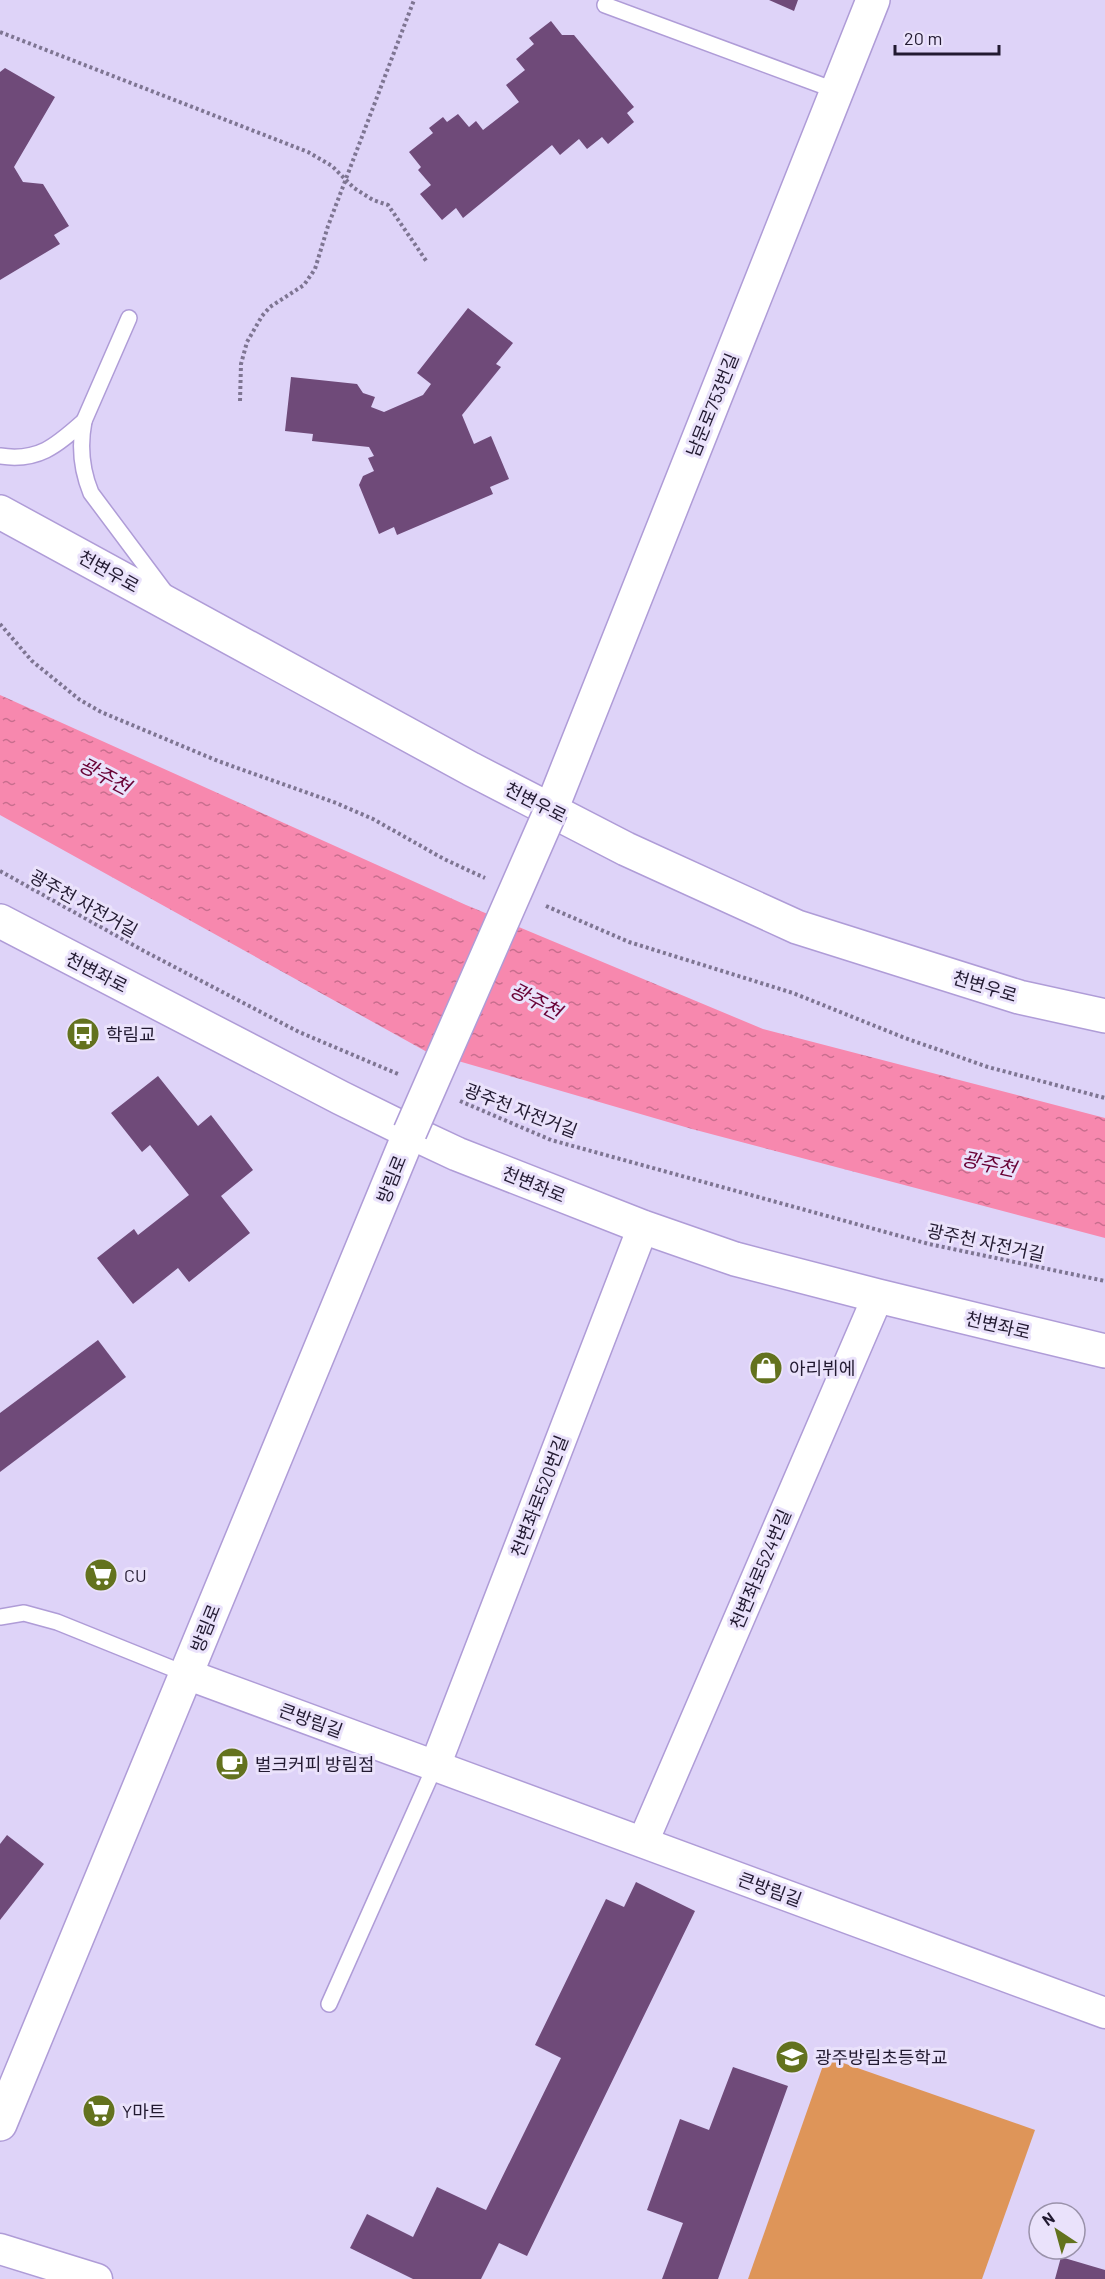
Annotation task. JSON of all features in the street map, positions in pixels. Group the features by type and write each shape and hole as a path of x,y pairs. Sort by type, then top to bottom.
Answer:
{"street":[{"name":"남문로753번길","path":"410,1132 551,810 873,0"},
{"name":"천변우로","path":"0,512 471,769 626,849 797,927 1019,997 1105,1016"},
{"name":"천변좌로","path":"0,921 410,1132 457,1154 643,1227 735,1259 1105,1351"},
{"name":"방림로","path":"0,2124 410,1132"},
{"name":"천변좌로520번길","path":"435,1766 643,1227"},
{"name":"천변좌로524번길","path":"643,1842 878,1296"},
{"name":"큰방림길","path":"186,1674 1105,2013"},
{"path":"0,2249 97,2279"}],"lane":[{"path":"605,5 837,91"},
{"path":"129,318 84,421 81,454 91,493 177,609"},
{"path":"0,456 30,456 44,452 57,445 84,421"},
{"path":"0,1617 24,1613 57,1622 186,1674"},
{"path":"329,2004 435,1766"}],"path":[{"path":"240,401 241,364 247,342 270,307 304,285 315,269 345,179 414,0"},
{"path":"0,32 308,152 332,166 354,188 373,200 388,205 427,262"},
{"name":"광주천 자전거길","path":"0,872 299,1032 409,1079"},
{"name":"광주천 자전거길","path":"453,1098 551,1140 929,1244 1105,1281"}],"shaded area":[{"path":"826,2057 1035,2130 982,2279 748,2279"}],"water":[{"name":"광주천","path":"0,695 466,905 763,1029 1105,1118 1105,1238 692,1129 427,1052 0,815"}],"building":[{"path":"769,0 798,0 794,11"},
{"path":"551,21 562,35 574,35 634,107 627,113 634,122 608,144 602,137 587,149 579,139 560,155 552,145 463,218 456,208 442,220 420,194 431,185 418,170 421,167 409,152 433,133 429,128 443,117 447,122 458,114 469,127 476,121 483,130 519,102 506,85 525,70 516,59 534,44 529,38"},
{"path":"5,68 55,97 14,167 23,182 43,184 69,226 54,235 60,244 0,280 0,72"},
{"path":"468,308 513,343 496,364 501,367 462,415 474,444 491,436 509,479 490,487 493,494 397,535 394,527 379,534 359,485 363,476 374,471 368,458 374,456 369,447 312,441 313,434 285,431 291,377 357,384 363,393 375,397 371,407 384,412 423,395 431,384 417,373"},
{"path":"158,1076 198,1126 211,1115 253,1170 221,1196 250,1233 189,1282 178,1268 133,1304 97,1258 134,1229 138,1235 189,1195 150,1145 142,1152 111,1113"},
{"path":"98,1340 126,1377 0,1472 0,1413"},
{"path":"7,1835 44,1864 0,1920 0,1844"},
{"path":"636,1882 695,1911 527,2256 499,2243 481,2279 413,2279 350,2248 367,2214 413,2237 437,2187 486,2210 561,2058 535,2045 606,1899 624,1907"},
{"path":"733,2067 788,2086 718,2279 662,2279 683,2223 647,2210 680,2119 709,2130"},
{"path":"1060,2261 1075,2261 1105,2270 1105,2279 1055,2279"}],"place":[{"name":"학림교","path":"83,1034"},
{"name":"아리뷔에","path":"766,1368"},
{"name":"CU","path":"101,1575"},
{"name":"벌크커피 방림점","path":"232,1764"},
{"name":"광주방림초등학교","path":"792,2057"},
{"name":"Y마트","path":"99,2111"}]}
